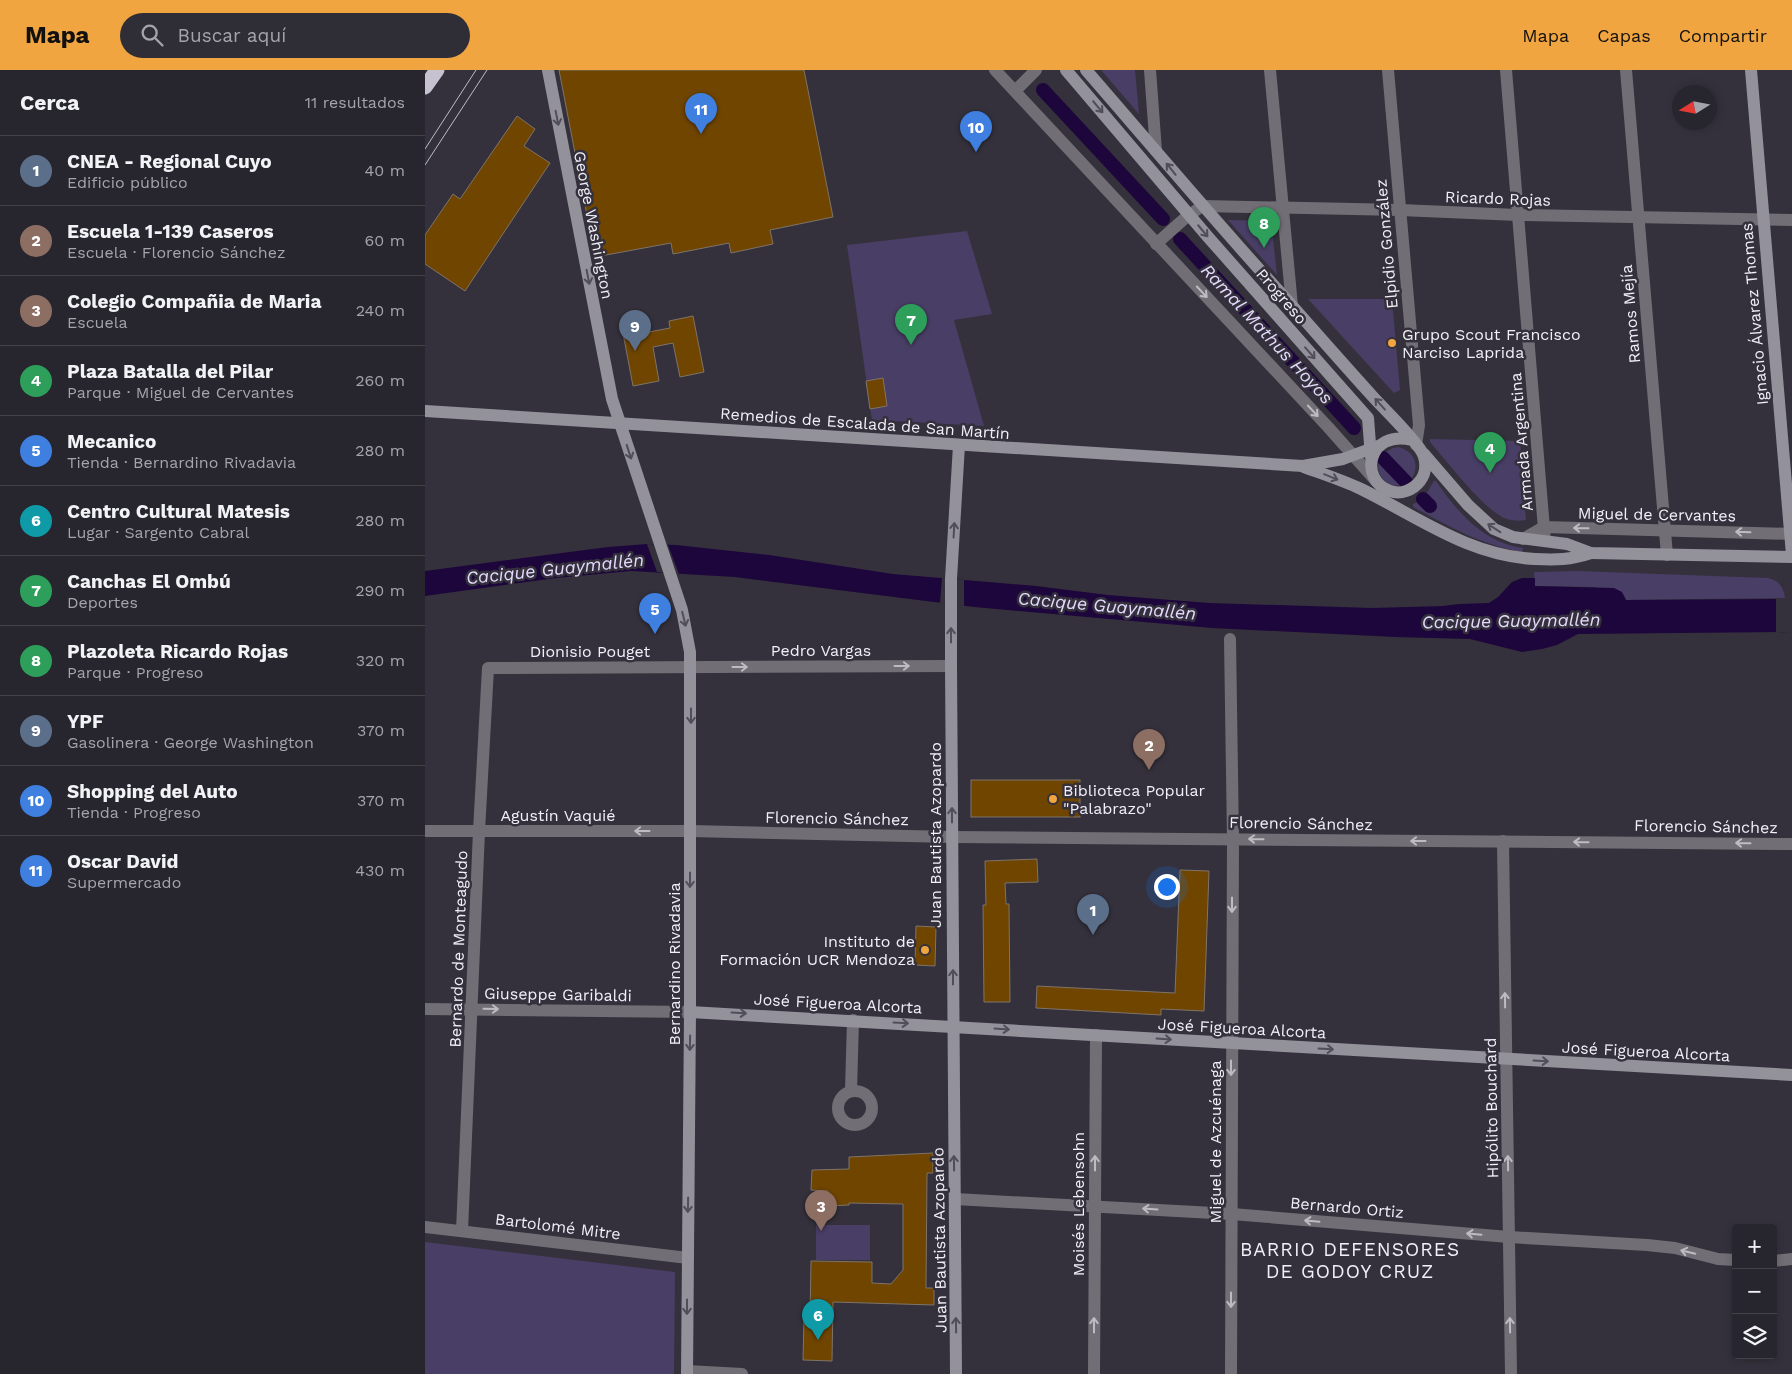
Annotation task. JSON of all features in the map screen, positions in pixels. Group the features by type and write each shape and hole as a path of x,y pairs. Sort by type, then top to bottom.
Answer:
{"highway":[{"path":"425,87 437,70"}],"main road":[{"name":"George Washington","path":"548,70 606,372 619,422 664,558"},
{"name":"Progreso","path":"1066,70 1187,217 1368,418 1373,453"},
{"name":"Progreso","path":"1086,70 1202,206 1416,445"},
{"name":"Ignacio Álvarez Thomas","path":"1751,70 1792,556"},
{"name":"Remedios de Escalada de San Martín","path":"425,411 619,422 643,426 959,446 1303,466 1373,453"},
{"path":"1435,529 1403,506 1382,486 1373,474 1373,453 1390,439 1397,438 1416,445 1468,505 1489,525 1506,535 1567,544 1591,553 1792,556"},
{"path":"1360,489 1382,486 1396,492 1404,492 1418,484 1422,478 1425,464 1416,445"},
{"name":"Juan Bautista Azopardo","path":"957,1374 951,579 959,446"},
{"name":"Remedios de Escalada de San Martín","path":"1303,466 1360,489 1435,529 1472,546 1501,555 1561,561 1591,553"},
{"name":"Bernardino Rivadavia","path":"664,558 686,624 691,667 687,1372"},
{"name":"José Figueroa Alcorta","path":"690,1012 1792,1075"}],"street":[{"path":"995,70 1019,87 1157,244 1382,486"},
{"path":"1019,87 1036,70"},
{"path":"1150,70 1156,151"},
{"path":"1270,70 1292,306"},
{"name":"Elpidio González","path":"1388,70 1419,425 1416,445"},
{"name":"Armada Argentina","path":"1506,70 1545,541"},
{"name":"Ramos Mejía","path":"1626,70 1667,555"},
{"path":"1157,244 1202,206"},
{"name":"Ricardo Rojas","path":"1202,206 1639,218 1792,220"},
{"path":"1328,427 1336,448 1335,456 1329,462"},
{"path":"1523,539 1544,527"},
{"name":"Miguel de Cervantes","path":"1544,527 1791,534"},
{"name":"Miguel de Azcuénaga","path":"1230,639 1233,839 1231,1374"},
{"name":"Pedro Vargas","path":"691,667 951,666"},
{"name":"Dionisio Pouget","path":"489,668 691,667"},
{"name":"Bernardo de Monteagudo","path":"462,1231 479,831 489,668"},
{"name":"Agustín Vaquié","path":"425,831 691,831"},
{"name":"Florencio Sánchez","path":"691,831 952,837 1792,844"},
{"name":"Hipólito Bouchard","path":"1503,841 1511,1374"},
{"name":"Giuseppe Garibaldi","path":"425,1008 690,1012"},
{"path":"851,1091 853,1020"},
{"name":"Moisés Lebensohn","path":"1094,1374 1096,1035"},
{"name":"Bernardo Ortiz","path":"955,1199 1232,1214 1661,1246 1718,1259 1732,1260"},
{"name":"Bartolomé Mitre","path":"425,1227 688,1258"},
{"path":"1777,1261 1792,1259"},
{"path":"687,1372 742,1374"}],"shaded area":[{"path":"1101,70 1135,70 1139,114"},
{"path":"1228,220 1271,221 1277,275"},
{"path":"967,231 992,314 954,320 984,426 872,420 847,245"},
{"path":"1308,299 1392,299 1400,390 1394,393"},
{"path":"1430,439 1520,441 1526,520 1507,519 1488,507 1456,473 1430,442"},
{"path":"1398,447 1409,452 1416,465 1410,481 1384,453"},
{"path":"1379,460 1403,485 1392,485 1384,480 1379,471"},
{"path":"1434,481 1436,481 1462,515 1484,533 1509,545 1523,548 1522,552 1479,540 1413,507 1413,504 1419,501 1428,508 1432,503 1425,496"},
{"path":"1577,571 1768,578 1780,585 1785,598 1626,600 1624,596 1594,587 1535,586 1534,572"},
{"path":"816,1225 870,1225 870,1260 816,1260"},
{"path":"425,1242 675,1272 674,1374 425,1374"}],"water":[{"name":"Cacique Guaymallén","path":"647,544 676,545 769,555 893,574 1209,603 1372,608 1489,603 1498,597 1512,582 1522,578 1535,578 1535,586 1614,588 1622,592 1626,600 1792,599 1792,632 1578,634 1557,645 1522,652 1470,639 1212,628 974,607 735,577 631,571 556,578 425,596 425,571 608,547"}],"pier":[{"path":"647,544 668,545 679,574 657,572"},
{"path":"942,578 964,580 964,606 940,603"},
{"path":"1776,598 1792,599 1792,632 1776,632"}],"building":[{"path":"559,70 804,70 833,217 770,230 773,244 731,253 729,243 673,254 671,243 595,257"},
{"path":"517,116 535,129 524,146 550,163 465,291 425,264 425,235 453,194 460,199"},
{"path":"693,316 704,372 680,377 673,343 653,347 659,381 633,386 622,328 648,323 649,332 670,328 669,321"},
{"path":"883,378 887,406 870,409 866,381"},
{"path":"971,780 1080,780 1080,817 971,817"},
{"path":"1037,859 1038,882 1005,883 1006,904 1009,904 1010,1002 984,1002 983,905 986,905 985,861"},
{"path":"1180,870 1209,871 1204,1011 1161,1009 1161,1015 1036,1008 1037,986 1175,993"},
{"path":"916,926 936,927 935,966 915,965"},
{"path":"933,1153 933,1173 927,1173 926,1288 934,1288 934,1305 833,1302 832,1361 803,1360 804,1318 810,1318 811,1261 872,1262 872,1283 891,1284 903,1270 903,1204 849,1203 849,1205 828,1206 828,1191 811,1190 812,1170 849,1169 849,1157"}],"waterway":[{"name":"Ramal Mathus Hoyos","path":"1043,90 1163,219"},
{"name":"Ramal Mathus Hoyos","path":"1180,239 1354,428"},
{"name":"Ramal Mathus Hoyos","path":"1383,458 1406,482"},
{"name":"Ramal Mathus Hoyos","path":"1423,499 1430,506"}],"tram line":[{"path":"425,149 476,70"},
{"path":"425,165 487,70"}],"place":[{"name":"Oscar David","path":"701,134"},
{"name":"Shopping del Auto","path":"976,152"},
{"name":"Plazoleta Ricardo Rojas","path":"1264,248"},
{"name":"Grupo Scout Francisco Narciso Laprida","path":"1392,343"},
{"name":"Canchas El Ombú","path":"911,345"},
{"name":"YPF","path":"635,351"},
{"name":"Plaza Batalla del Pilar","path":"1490,473"},
{"name":"Mecanico","path":"655,634"},
{"name":"Escuela 1-139 Caseros","path":"1149,770"},
{"name":"Biblioteca Popular \"Palabrazo\"","path":"1053,799"},
{"name":"CNEA - Regional Cuyo","path":"1093,935"},
{"name":"Instituto de Formación UCR Mendoza","path":"925,950"},
{"name":"Colegio Compañia de Maria","path":"821,1231"},
{"name":"Centro Cultural Matesis","path":"818,1340"}],"district":[{"name":"BARRIO DEFENSORES DE GODOY CRUZ","path":"1350,1260"}]}
